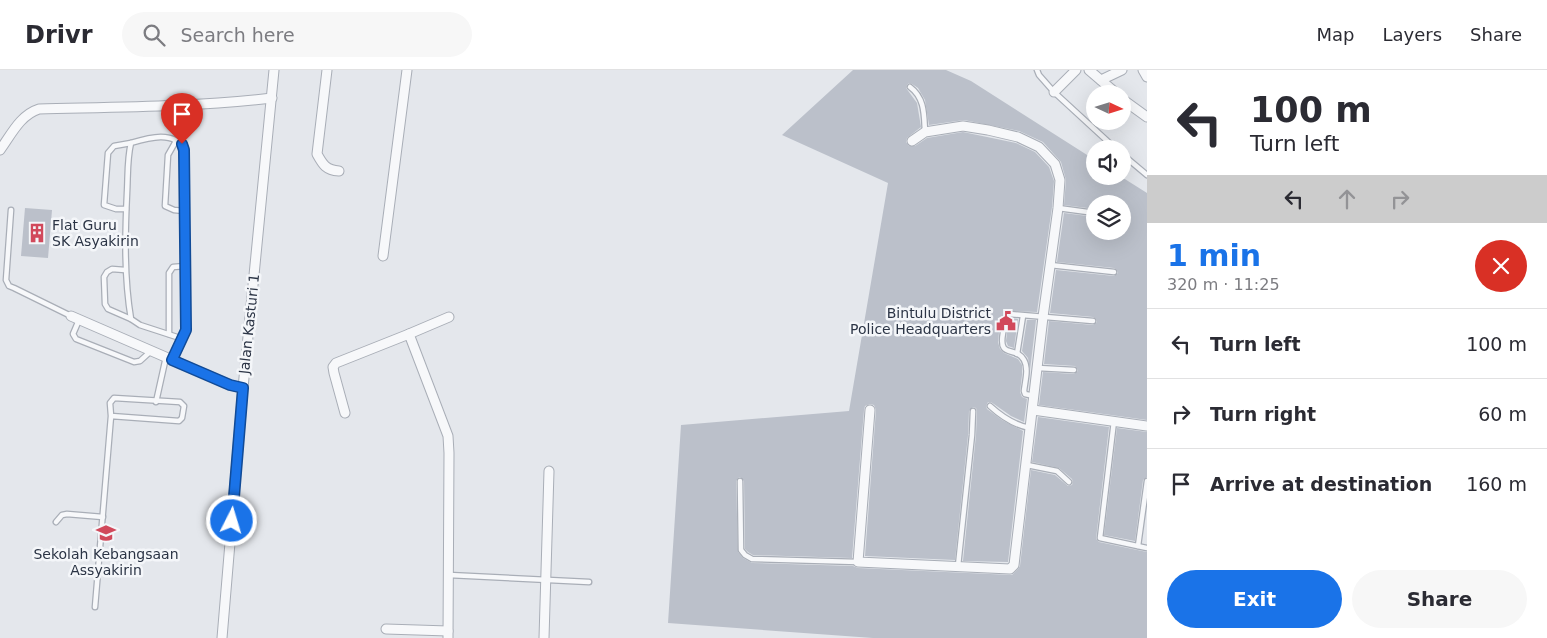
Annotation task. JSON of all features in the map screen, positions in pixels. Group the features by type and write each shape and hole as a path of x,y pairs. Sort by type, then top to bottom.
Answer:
{"street":[{"name":"Jalan Kasturi 1","path":"222,638 243,388 274,70"},
{"path":"326,70 317,154 322,164 330,170 339,171"},
{"path":"383,256 407,70"},
{"path":"1054,92 1076,70"},
{"path":"1089,70 1107,85"},
{"path":"1102,80 1122,70"},
{"path":"1143,70 1147,77"},
{"path":"0,150 23,118 30,112 39,109 161,106 238,102 272,98"},
{"path":"1131,105 1147,117"},
{"path":"870,410 858,562 1010,569 1014,565 1027,465 1060,180 1055,164 1039,147 1018,137 963,126 925,132 912,141"},
{"path":"345,413 334,373 333,367 336,363 449,317"},
{"path":"75,318 230,385 243,388"},
{"path":"386,629 448,634 448,436 409,334"},
{"path":"1033,410 1147,426"},
{"path":"544,638 549,471"}],"lane":[{"path":"1037,70 1054,92 1106,140"},
{"path":"910,87 916,91 920,98 925,132"},
{"path":"126,209 116,209 104,205 108,153 114,146 162,136 182,144 184,150 186,330 183,339 169,359 156,402"},
{"path":"176,141 168,155 165,206 174,210 184,211"},
{"path":"130,143 125,270 131,319"},
{"path":"1131,162 1147,175"},
{"path":"1058,208 1086,212"},
{"path":"11,210 6,280 9,286 75,318 73,334 76,339 134,362 140,361 151,351"},
{"path":"1050,265 1114,272"},
{"path":"169,334 169,274 173,267 185,266"},
{"path":"125,270 112,270 107,272 104,277 105,304 108,309 140,325 183,339"},
{"path":"1035,397 1025,394 1027,366 1024,358 1002,347 1001,342 1006,318 1009,314 1093,321"},
{"path":"1017,354 1023,316"},
{"path":"1038,368 1074,370"},
{"path":"95,607 111,416 110,403 114,398 182,404 184,406 182,418 179,421 111,416"},
{"path":"990,406 998,414 1018,425 1031,429"},
{"path":"958,566 973,411"},
{"path":"1114,421 1100,538 1147,548"},
{"path":"1027,465 1057,471 1069,482"},
{"path":"740,481 741,550 745,555 752,559 858,562"},
{"path":"1138,546 1147,481"},
{"path":"56,522 62,515 67,514 103,517"},
{"path":"449,575 589,582"}],"building":[{"name":"Bintulu District Police Headquarters","path":"853,70 946,70 971,81 1086,154 1086,185 1131,185 1131,183 1147,193 1147,420 1039,405 1043,372 1074,374 1078,371 1075,366 1044,364 1049,321 1093,325 1097,322 1093,317 1050,313 1056,270 1114,276 1118,273 1114,268 1057,262 1064,213 1086,216 1086,240 1131,240 1131,195 1086,195 1086,208 1064,205 1066,180 1061,162 1043,142 1019,131 964,120 929,125 925,100 918,88 909,83 906,88 917,103 921,127 907,138 906,142 909,146 915,146 927,138 963,132 1016,143 1035,152 1049,167 1054,181 1037,312 1007,311 999,332 998,342 1000,349 1004,353 1018,359 1022,365 1020,392 1022,397 1027,399 1024,422 1011,416 991,402 988,402 986,406 987,409 1002,420 1023,431 1008,562 963,561 976,435 977,411 973,407 969,411 955,560 865,556 876,410 874,405 870,404 865,406 864,410 852,558 753,555 748,552 745,549 744,481 740,477 736,481 738,552 743,558 752,563 853,566 858,568 1012,575 1020,566 1031,470 1055,475 1068,486 1072,485 1073,482 1059,468 1032,462 1038,417 1109,427 1096,539 1099,542 1147,552 1147,638 873,638 668,623 681,425 849,411 888,183 782,135"},
{"name":"Flat Guru SK Asyakirin","path":"25,208 52,210 48,258 21,256"},
{"path":"1011,318 1018,319 1014,348 1008,346 1006,341"},
{"path":"1027,320 1036,320 1030,370 1028,358 1022,351"},
{"path":"1117,428 1147,432 1147,477 1143,480 1135,541 1104,535"}],"place":[{"name":"Flat Guru SK Asyakirin","path":"37,233"},
{"name":"Bintulu District Police Headquarters","path":"1006,321"},
{"name":"Sekolah Kebangsaan Assyakirin","path":"106,533"}],"route":[{"path":"182,144 184,150 186,330 181,345 172,360 230,385 243,388 232,521"}]}
